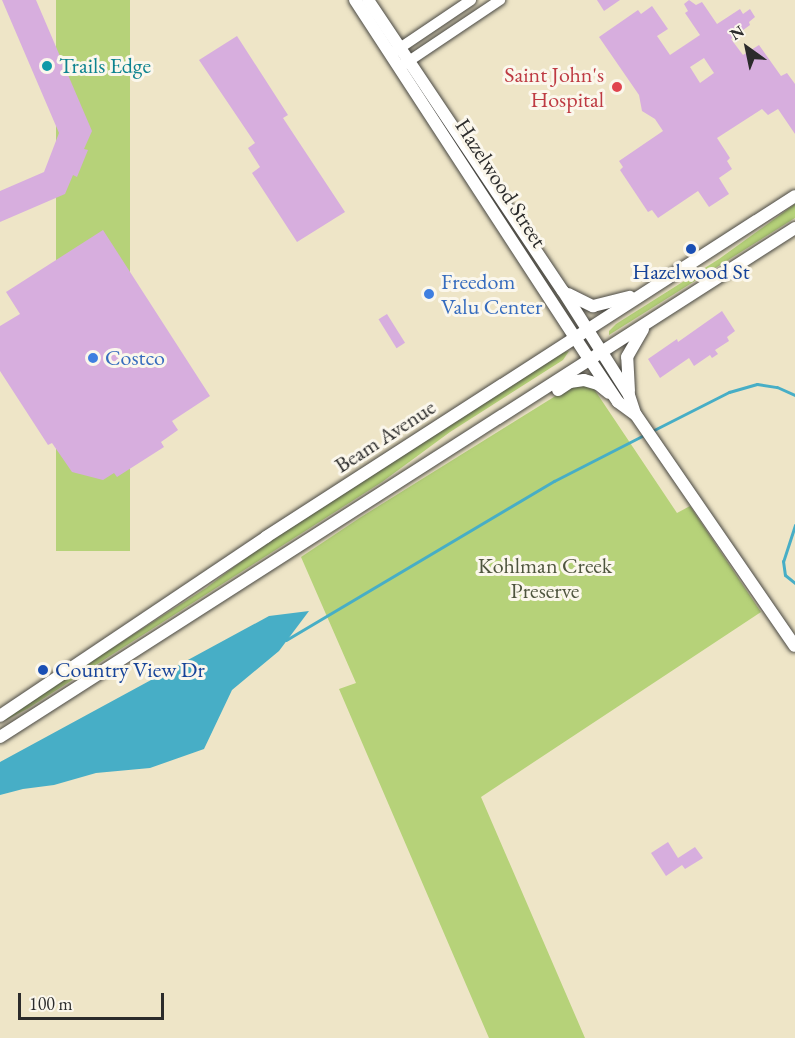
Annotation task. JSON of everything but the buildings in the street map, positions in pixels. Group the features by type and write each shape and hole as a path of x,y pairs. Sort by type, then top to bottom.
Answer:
{"street":[{"name":"Hazelwood Street","path":"355,0 575,338 590,360 624,398 795,646"},
{"name":"Hazelwood Street","path":"368,0 411,60 563,291 601,352 624,398"},
{"path":"390,54 471,0"},
{"path":"400,68 500,0"},
{"name":"Beam Avenue","path":"0,716 266,537 795,196"},
{"name":"Beam Avenue","path":"0,737 795,228"},
{"path":"563,291 582,303 600,306 648,290"},
{"path":"477,432 507,422 570,382 584,380 598,384 624,398 627,357 647,323"}],"green space":[{"path":"56,0 130,0 130,551 56,551"},
{"path":"795,204 795,218 609,335 609,331 616,324 719,259"},
{"path":"569,351 563,360 450,432 382,482 27,709 6,720 4,717 206,588 255,551 562,353"},
{"name":"Kohlman Creek Preserve","path":"586,377 677,513 690,506 761,612 481,797 585,1038 489,1038 339,689 356,683 301,557"}],"water":[{"path":"309,611 279,651 232,690 204,749 150,768 96,773 54,785 0,795 0,762 269,616"}],"waterway":[{"path":"650,432 729,392 757,384 777,387 795,395"},
{"path":"286,640 554,481 644,435"},
{"path":"795,525 783,561 785,575 795,583"}],"place":[{"name":"Trails Edge","path":"47,66"},
{"name":"Saint John's Hospital","path":"617,87"},
{"name":"Hazelwood St","path":"691,249"},
{"name":"Freedom Valu Center","path":"429,294"},
{"name":"Costco","path":"93,358"},
{"name":"Country View Dr","path":"43,670"}]}
